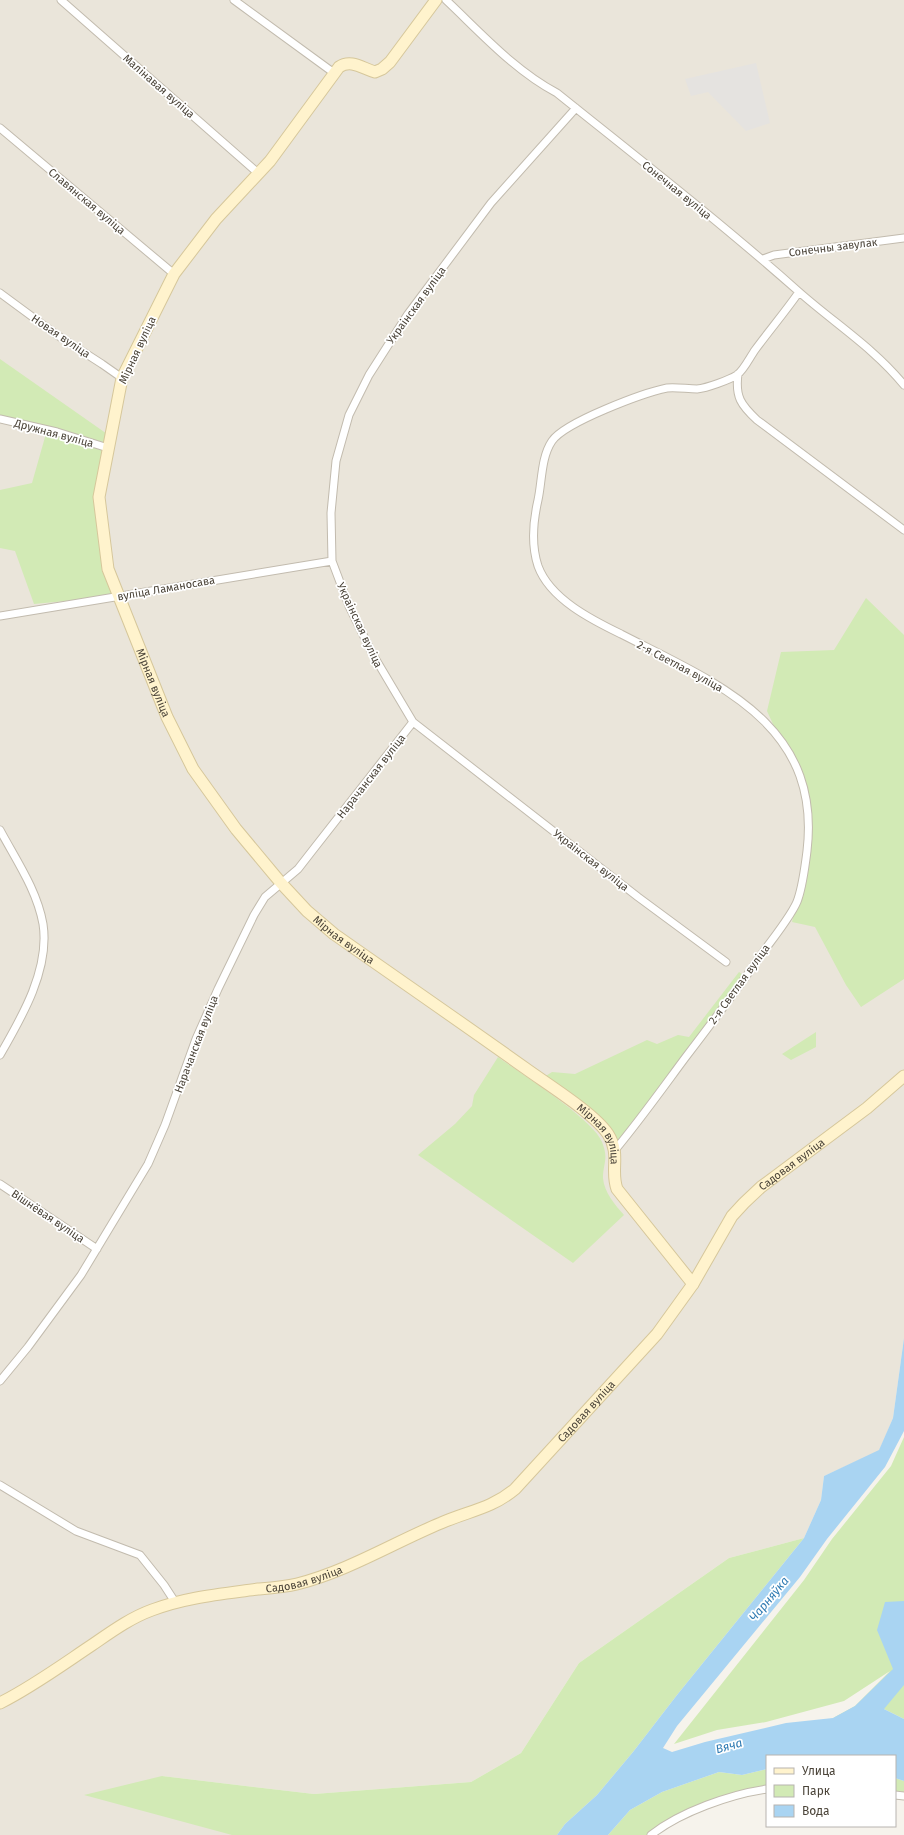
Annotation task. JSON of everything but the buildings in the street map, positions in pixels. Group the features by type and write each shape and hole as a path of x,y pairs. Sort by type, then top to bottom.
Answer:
{"street":[{"name":"Малінавая вуліца","path":"61,0 258,173"},
{"path":"234,0 334,73"},
{"name":"Мірная вуліца","path":"436,0 390,62 382,69 375,72 352,63 344,64 334,73 302,119 258,173 216,219 174,274 122,378 98,497 108,569 167,717 193,769 236,829 306,911 334,934 584,1111 607,1133 615,1150 614,1176 617,1189 693,1284"},
{"name":"Сонечная вуліца","path":"446,0 507,57 537,82 557,93 576,108 763,259 799,292 864,343 889,367 904,386"},
{"name":"Украінская вуліца","path":"576,108 491,203 408,314 369,374 349,415 336,461 331,513 332,561 349,606 372,653 413,722 638,897 726,962"},
{"name":"Славянская вуліца","path":"0,128 174,274"},
{"name":"Сонечны завулак","path":"763,259 774,254 904,238"},
{"name":"2-я Светлая вуліца","path":"615,1150 741,984 797,902 805,866 809,829 806,798 795,764 778,735 753,710 709,679 595,621 563,600 554,590 539,568 533,545 533,518 546,453 551,442 558,434 600,412 640,395 669,388 699,389 714,385 738,374 799,292"},
{"name":"Новая вуліца","path":"0,293 57,335 122,378"},
{"path":"738,374 738,398 746,409 820,469 904,530"},
{"name":"Дружная вуліца","path":"0,419 57,432 108,448"},
{"name":"вуліца Ламаносава","path":"0,616 332,561"},
{"name":"Нарачанская вуліца","path":"0,1381 81,1275 148,1164 165,1125 196,1039 218,988 254,915 265,897 298,869 413,722"},
{"path":"0,830 31,889 42,924 44,938 40,971 34,987 0,1055"},
{"name":"Садовая вуліца","path":"0,1703 19,1694 121,1625 150,1611 175,1602 296,1584 323,1576 442,1522 475,1512 505,1498 515,1489 657,1334 693,1284 732,1216 744,1203 761,1187 868,1108 904,1076"},
{"name":"Вішнёвая вуліца","path":"0,1184 97,1249"},
{"path":"0,1485 76,1531 140,1555 164,1585 175,1602"},
{"path":"651,1835 683,1815 730,1797 766,1789"}],"shaded area":[{"path":"0,0 904,0 904,1338 893,1418 879,1451 824,1476 821,1500 804,1538 729,1558 579,1663 521,1753 471,1782 314,1794 162,1776 233,1835 0,1835"},
{"path":"756,63 770,123 746,131 708,92 691,96 685,79"}],"green space":[{"path":"0,359 110,436 99,497 119,596 34,604 15,551 0,548 0,490 32,483 47,430 0,419"},
{"path":"866,598 904,635 904,979 861,1007 846,985 815,927 792,922 797,902 809,829 795,764 778,735 767,711 781,652 834,650"},
{"path":"739,972 746,977 615,1150 611,1140 541,1079 552,1072 575,1074 647,1040 657,1044 678,1035 689,1037"},
{"path":"816,1032 816,1047 791,1060 782,1054"},
{"path":"498,1057 571,1109 596,1132 602,1142 605,1153 603,1178 605,1188 610,1198 624,1215 573,1263 418,1155 455,1124 472,1106 474,1095"},
{"path":"904,1437 904,1719 884,1709 833,1718 855,1706 890,1671 844,1701 766,1722 717,1730 674,1744 804,1580 832,1539 891,1466"},
{"path":"804,1538 677,1695 633,1752 597,1795 565,1824 557,1835 232,1835 84,1795 162,1776 314,1794 471,1782 521,1753 579,1663 729,1558"},
{"path":"766,1769 766,1789 677,1818 651,1835 608,1835 630,1810 662,1792 719,1772 742,1775"},
{"path":"896,1778 904,1781 904,1796 896,1795"}],"water":[{"path":"904,1338 904,1431 885,1467 827,1539 800,1577 677,1726 663,1748 672,1752 705,1742 786,1723 833,1718 855,1706 893,1669 877,1630 885,1602 904,1601 904,1685 884,1709 904,1719 904,1781 896,1778 896,1755 766,1755 766,1769 742,1775 719,1772 662,1792 630,1810 608,1835 557,1835 565,1824 597,1795 633,1752 677,1695 804,1538 821,1500 824,1476 879,1450 893,1418"}],"water label":[{"name":"Чарняўка","path":"769,1599"},
{"name":"Вяча","path":"729,1746"}]}
